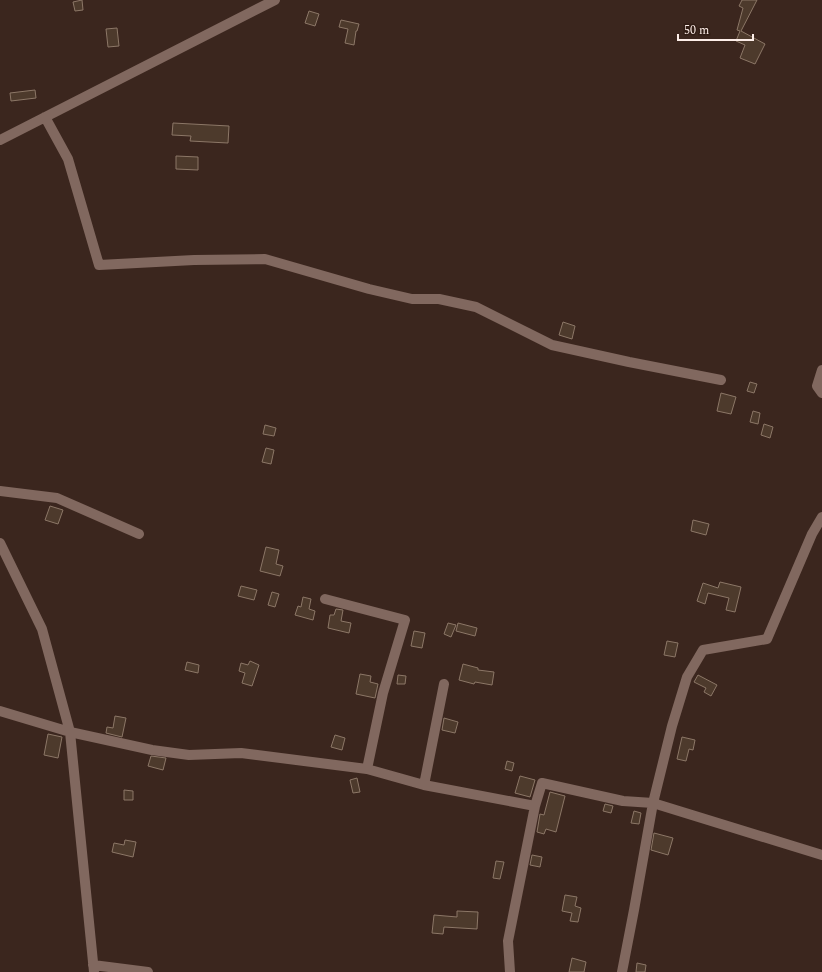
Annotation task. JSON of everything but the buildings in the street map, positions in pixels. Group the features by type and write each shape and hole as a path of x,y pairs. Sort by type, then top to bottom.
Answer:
{"street":[{"path":"0,140 275,0"},
{"path":"45,117 68,159 99,265 194,260 265,259 369,289 412,299 439,299 476,307 552,345 721,380"},
{"path":"822,370 817,386 822,393"},
{"path":"0,491 57,498 139,534"},
{"path":"622,972 653,803 672,726 687,677 703,650 767,639 812,534 822,517"},
{"path":"0,543 42,629 70,732 93,968 148,972"},
{"path":"325,600 405,620 383,693 367,770"},
{"path":"424,785 444,684"},
{"path":"0,711 70,732 152,750 189,755 241,753 367,770 424,785 535,806"},
{"path":"510,972 508,942 535,806 542,783 623,801 653,803 822,855"}]}
